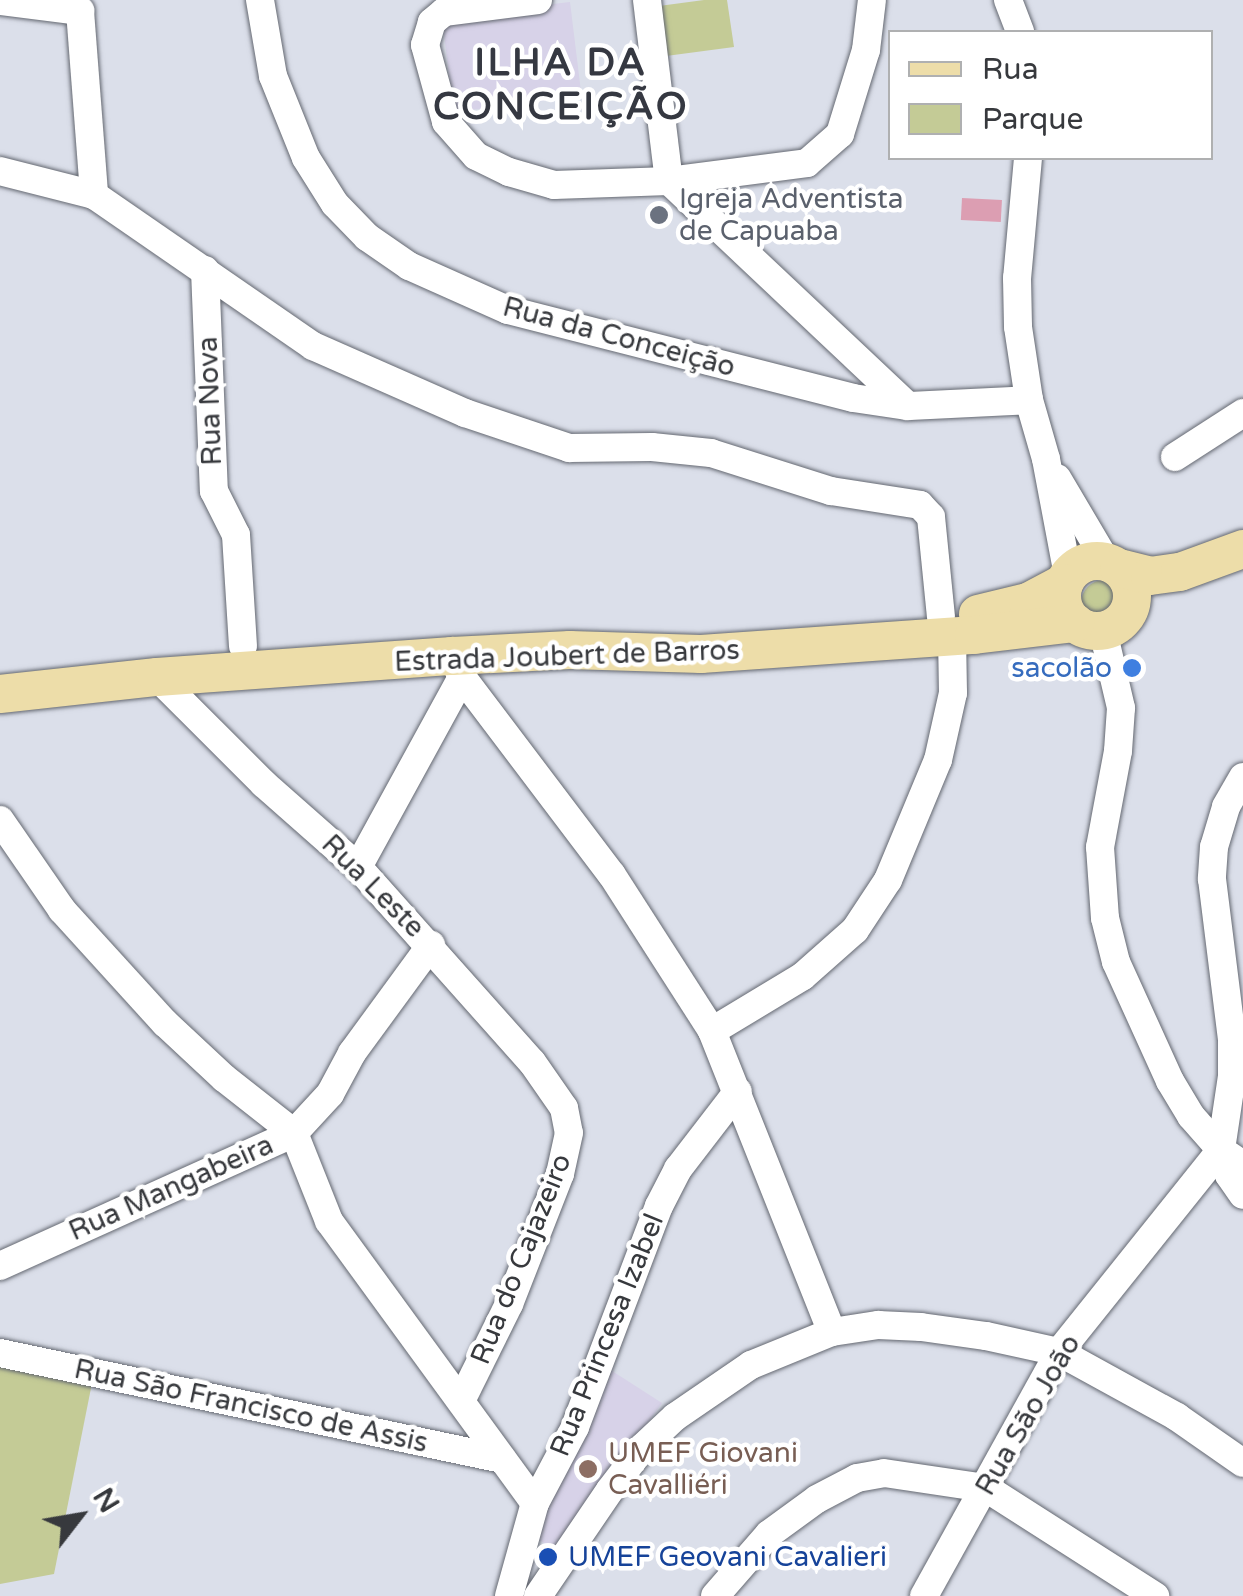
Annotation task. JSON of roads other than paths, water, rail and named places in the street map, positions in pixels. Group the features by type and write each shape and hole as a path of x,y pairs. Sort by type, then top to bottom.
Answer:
{"main road":[{"path":"1113,564 1132,590 1102,623 1066,612 1066,579 1092,560 1113,564 1150,576 1180,572 1243,549"},
{"name":"Estrada Joubert de Barros","path":"0,668 469,629 732,635 1102,623 1243,574"},
{"name":"Estrada Joubert de Barros","path":"0,694 157,677 457,667 570,650 701,654 947,627 1028,602 1066,579"}],"street":[{"path":"0,0 80,11 94,194"},
{"name":"Rua da Conceição","path":"260,0 273,76 306,158 334,204 368,237 409,266 508,310 680,356 908,406 1029,400"},
{"path":"538,0 461,8 432,22 425,45 446,122 476,156 509,172 554,185 669,181 807,164 825,152 840,134 866,50 872,0"},
{"path":"646,0 669,181 908,406"},
{"path":"1008,0 1019,30"},
{"path":"1028,160 1017,278 1018,327 1066,579"},
{"path":"0,171 94,194 313,346 419,396 582,450 652,447 711,453 831,491 920,505 931,517 952,694 938,760 888,880 854,930 803,976 712,1031"},
{"name":"Rua Nova","path":"205,270 214,491 236,535 242,646"},
{"path":"1175,457 1243,412"},
{"path":"1046,459 1113,564"},
{"path":"1102,623 1121,708 1118,751 1100,848 1104,918 1116,962 1170,1081 1191,1116 1232,1158"},
{"path":"358,867 457,667 612,874 712,1031 832,1332"},
{"name":"Rua Leste","path":"157,677 264,784 358,867 431,945 550,1084 566,1115"},
{"path":"1243,776 1226,807 1214,847 1215,920 1232,1039 1229,1175 1243,1195"},
{"path":"0,820 62,910 164,1023 224,1078 294,1133 329,1221 535,1503"},
{"path":"1215,920 1243,915"},
{"name":"Rua Mangabeira","path":"0,1266 294,1133 330,1094 352,1054 431,945"},
{"name":"Rua Princesa Izabel","path":"509,1596 535,1503 575,1426 659,1206 678,1169 738,1091"},
{"name":"Rua do Cajazeiro","path":"461,1401 508,1304 560,1174 569,1133 566,1115"},
{"name":"Rua São João","path":"924,1596 1059,1352 1232,1158"},
{"path":"538,1596 610,1490 675,1417 751,1365 832,1332 878,1325 920,1328 986,1336 1059,1352 1177,1417 1243,1463"},
{"name":"Rua São Francisco de Assis","path":"0,1353 502,1459"},
{"path":"714,1596 770,1534 817,1500 858,1478 905,1474 986,1488 1156,1596"}],"place":[{"name":"Igreja Adventista de Capuaba","path":"659,215"},
{"name":"sacolão","path":"1132,668"},
{"name":"UMEF Giovani Cavalliéri","path":"588,1469"},
{"name":"UMEF Geovani Cavalieri","path":"548,1557"}],"district":[{"name":"ILHA DA CONCEIÇÃO","path":"561,86"}]}
